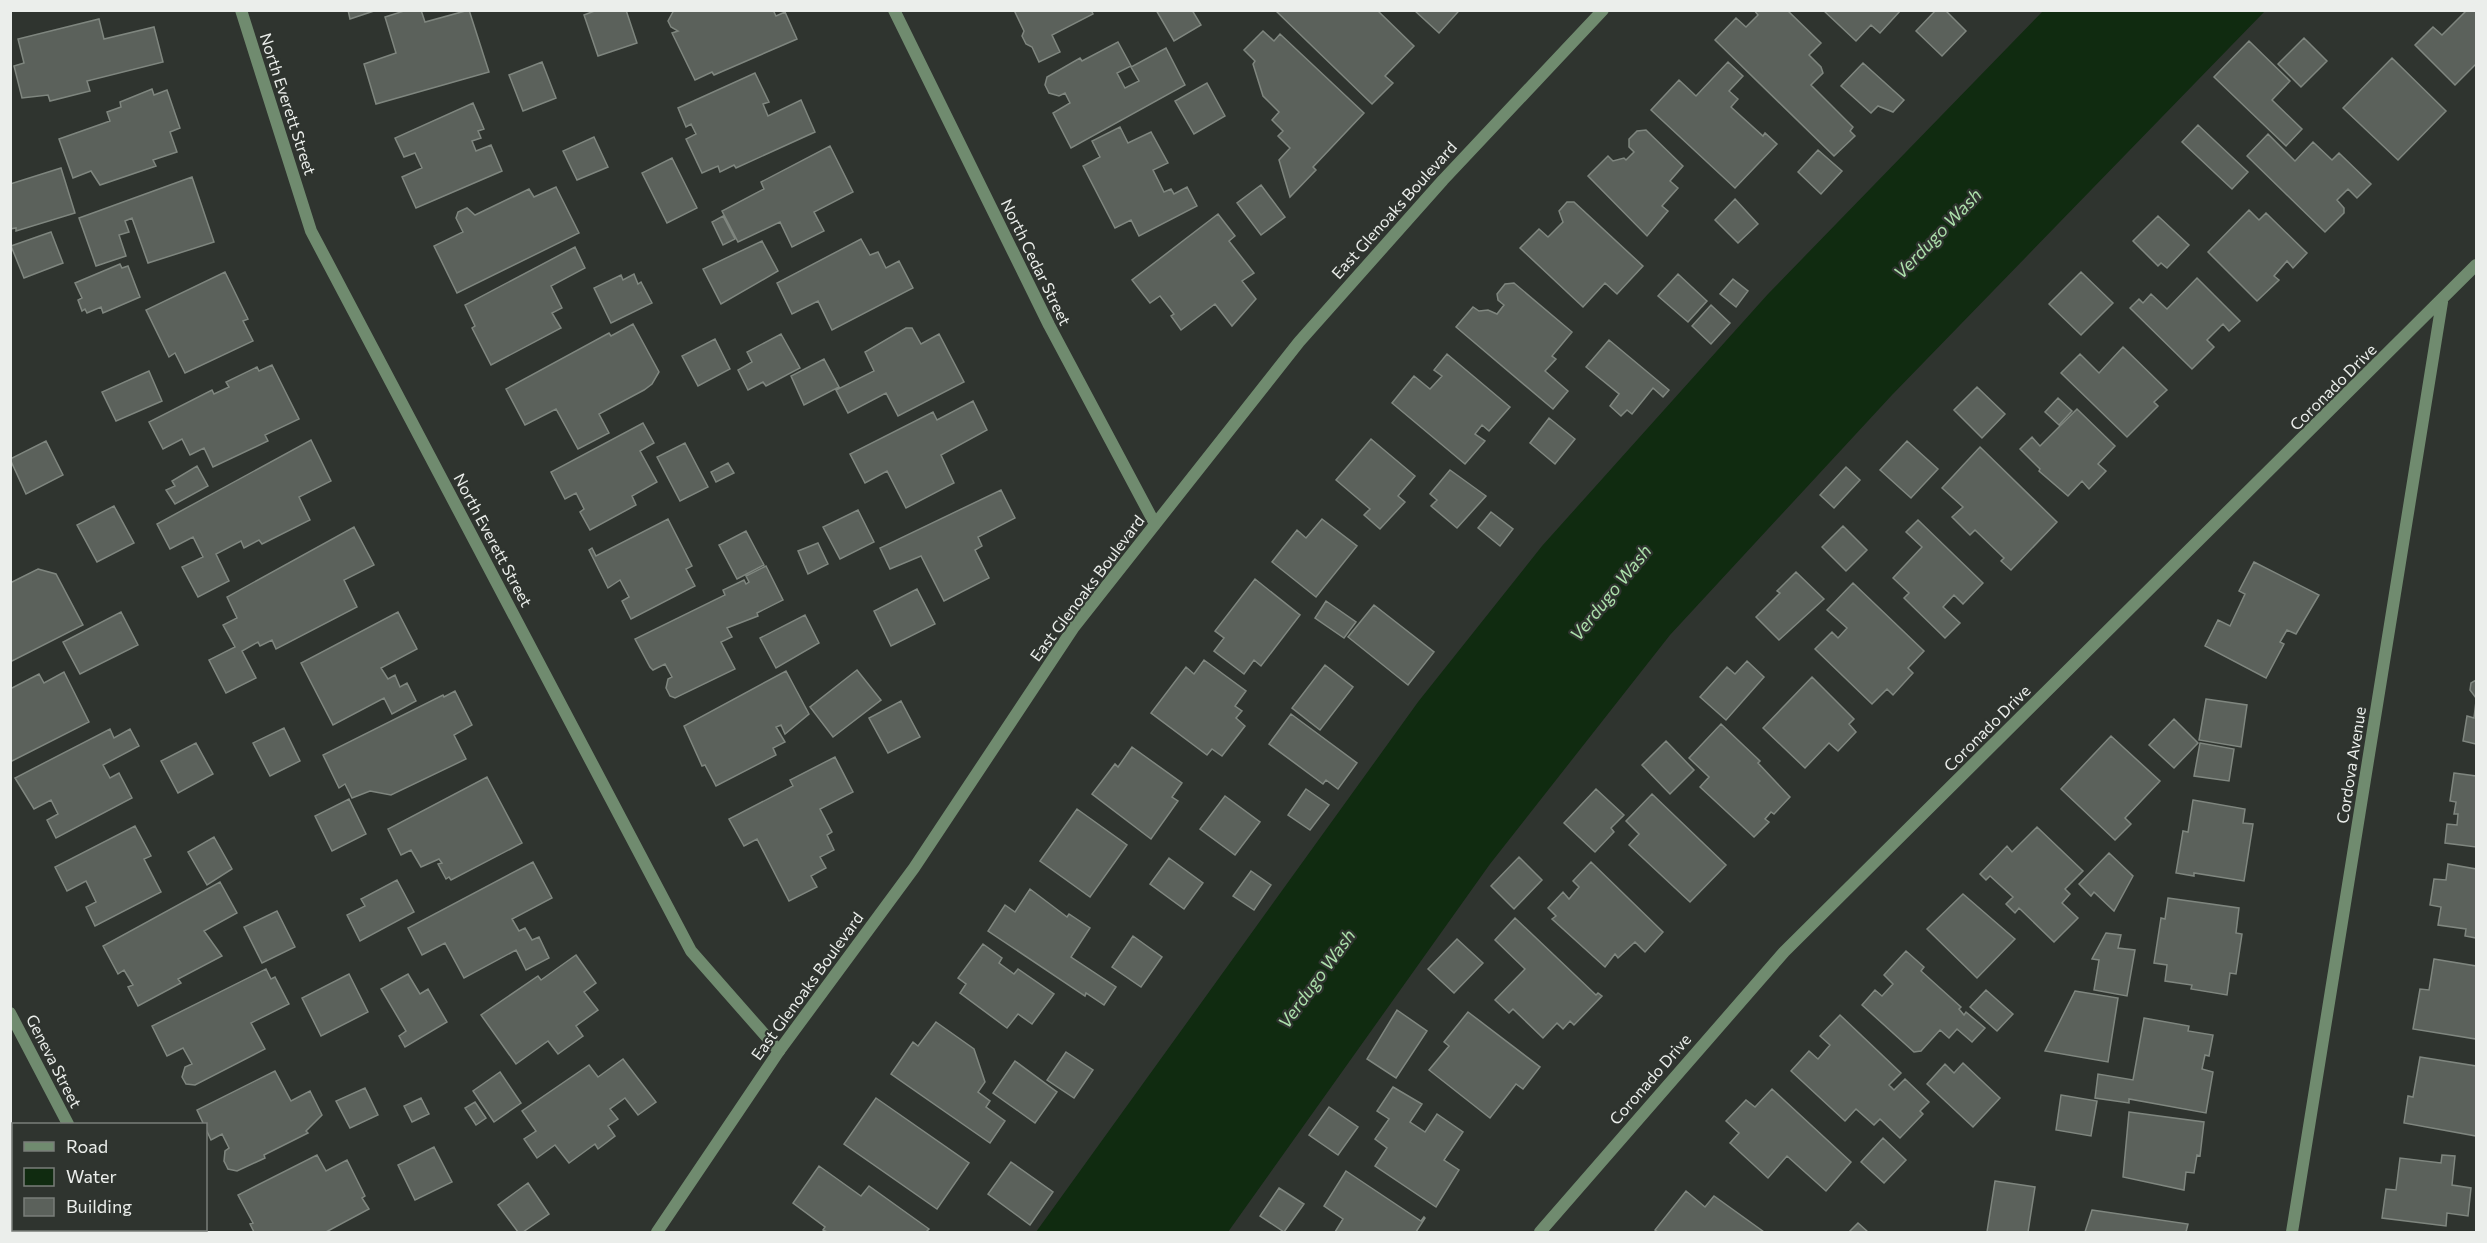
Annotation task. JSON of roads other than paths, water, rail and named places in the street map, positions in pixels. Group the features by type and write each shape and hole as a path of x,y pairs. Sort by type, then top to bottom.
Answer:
{"street":[{"name":"North Everett Street","path":"241,10 311,231 691,951 779,1051"},
{"name":"North Cedar Street","path":"894,10 1048,325 1155,524"},
{"name":"East Glenoaks Boulevard","path":"657,1233 779,1051 914,868 1074,627 1299,342 1449,174 1603,10"},
{"name":"Coronado Drive","path":"1540,1233 1784,952 2442,302 2476,265"},
{"name":"Cordova Avenue","path":"2292,1233 2442,302"},
{"name":"Geneva Street","path":"10,1013 67,1123"}],"water":[{"name":"Verdugo Wash","path":"2043,11 2265,11 1892,395 1670,635 1490,864 1228,1232 1036,1232 1418,702 1542,546 1768,294"}]}
